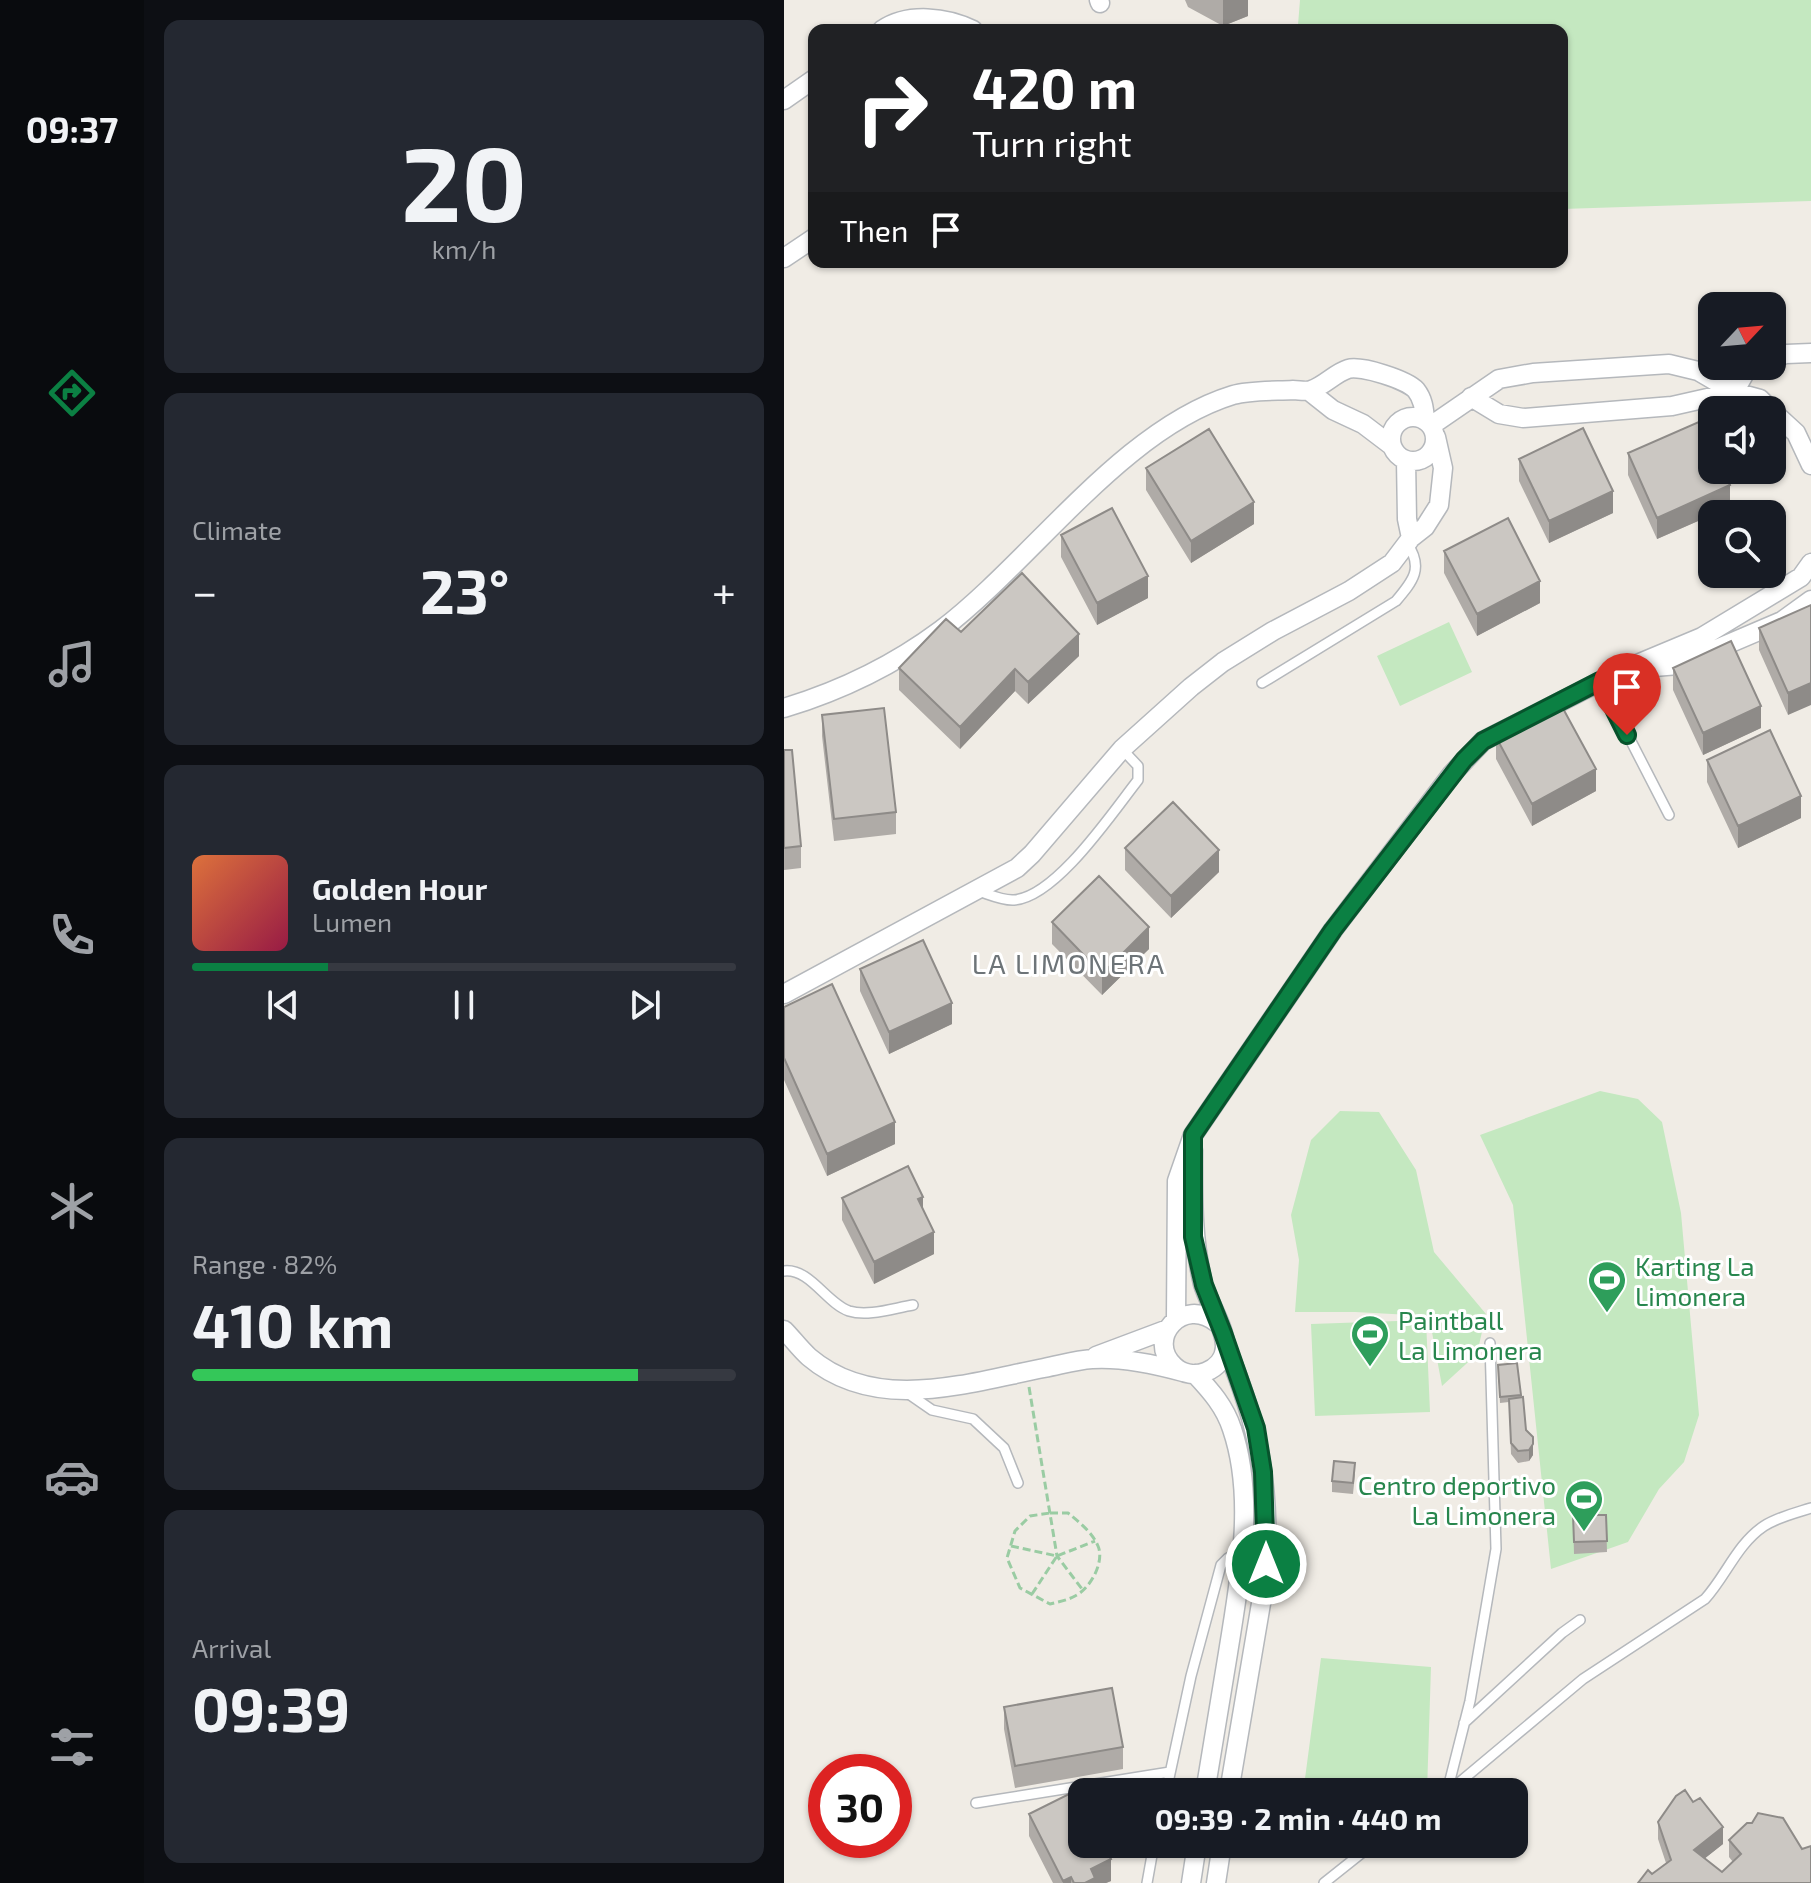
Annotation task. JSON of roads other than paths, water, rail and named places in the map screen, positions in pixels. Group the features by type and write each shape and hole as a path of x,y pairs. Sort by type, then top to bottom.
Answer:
{"street":[{"path":"891,24 937,17 956,24"},
{"path":"784,100 808,83"},
{"path":"784,258 808,242"},
{"path":"1786,354 1811,353"},
{"path":"1431,427 1499,379 1533,373 1669,364 1698,371 1734,392 1749,396"},
{"path":"784,708 849,684 884,667 942,629 981,597 1107,476 1172,423 1235,394 1309,391 1350,368 1380,373 1415,389 1424,404 1443,468 1439,505 1425,527 1392,563 1349,591 1273,631 1223,662 1122,749 1017,868 784,994"},
{"path":"1471,397 1499,414 1523,418 1672,406 1734,392 1741,380"},
{"path":"1309,391 1333,410 1363,424 1406,460 1409,541"},
{"path":"1392,446 1392,432 1399,421 1411,416 1431,427"},
{"path":"1786,423 1796,433 1811,465"},
{"path":"1406,460 1421,460 1432,451 1431,427"},
{"path":"1207,1778 1242,1551 1243,1501 1237,1444 1224,1409 1189,1373 1174,1366 1165,1349 1172,1324 1177,1181 1193,1135 1333,930 1464,760 1483,741 1623,670 1702,637 1801,577 1811,563"},
{"path":"1623,670 1679,665 1782,621 1811,600"},
{"path":"1193,1135 1193,1237 1204,1285 1256,1428 1263,1472 1268,1547 1231,1778"},
{"path":"1091,1359 1172,1324 1184,1315 1202,1314 1217,1323"},
{"path":"784,1330 808,1356 833,1373 862,1385 904,1390 936,1389 1091,1359 1136,1362 1189,1373 1213,1369 1225,1345"},
{"path":"1191,1883 1195,1858"},
{"path":"1216,1883 1220,1858"},
{"path":"1223,1858 1226,1883"}],"lane":[{"path":"1262,683 1396,601 1412,581 1416,567 1409,541"},
{"path":"1600,681 1669,815"},
{"path":"978,891 1013,900 1041,892 1062,873 1138,780 1138,766 1122,749"},
{"path":"784,1271 799,1274 847,1310 863,1312 913,1305"},
{"path":"1450,1778 1464,1723 1496,1549 1490,1343"},
{"path":"904,1390 932,1410 973,1419 1004,1448 1018,1483"},
{"path":"1464,1778 1583,1679 1705,1599 1721,1582 1747,1541 1764,1526 1811,1508"},
{"path":"1169,1778 1191,1676 1221,1565 1242,1551"},
{"path":"1464,1723 1580,1620"},
{"path":"976,1803 1170,1772"},
{"path":"1147,1883 1151,1858"},
{"path":"1324,1883 1355,1858"}],"place":[{"name":"Karting La Limonera","path":"1607,1314"},
{"name":"Paintball La Limonera","path":"1370,1368"},
{"name":"Centro deportivo La Limonera","path":"1584,1533"}],"district":[{"name":"LA LIMONERA","path":"1069,963"}]}
